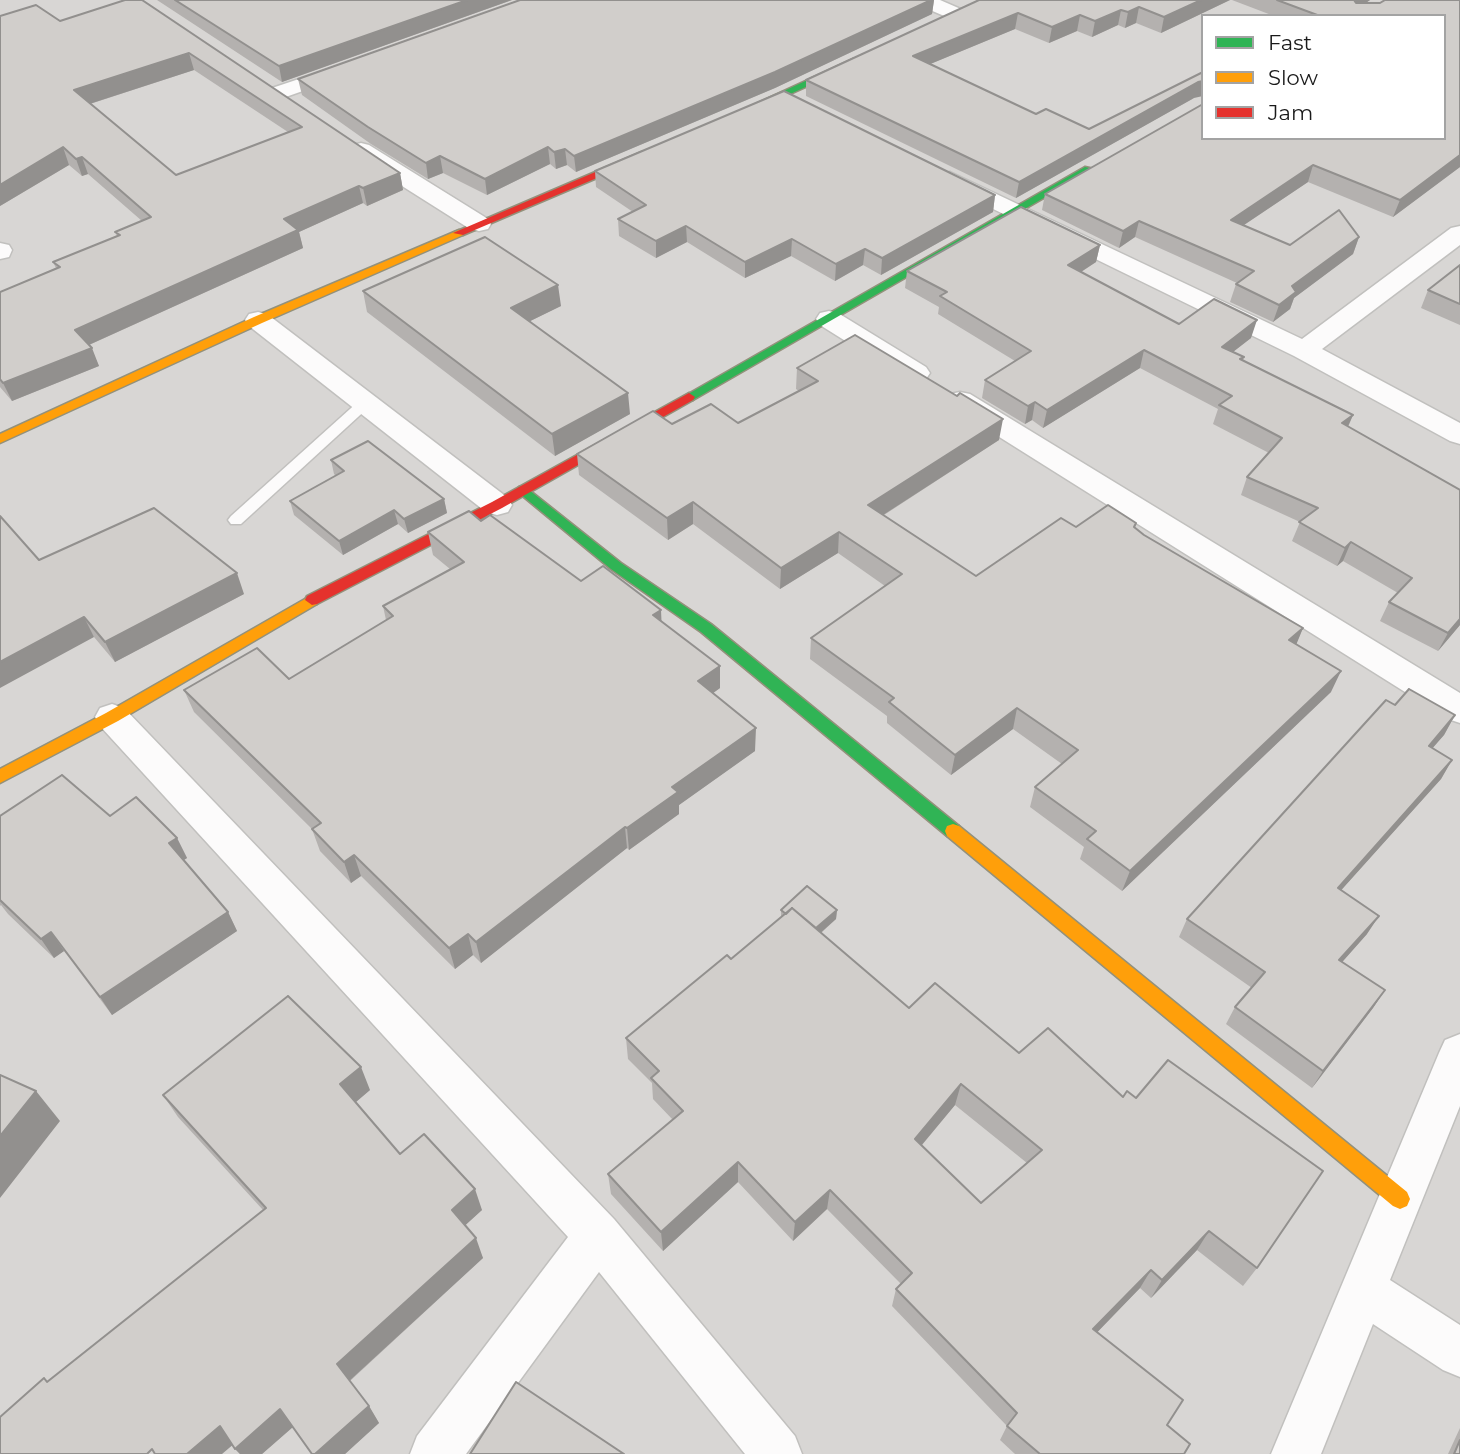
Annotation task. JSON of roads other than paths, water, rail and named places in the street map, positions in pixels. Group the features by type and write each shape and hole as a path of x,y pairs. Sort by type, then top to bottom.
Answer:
{"street":[{"path":"923,0 956,14"},
{"path":"931,25 975,5"},
{"path":"721,122 870,54"},
{"path":"281,93 368,62"},
{"path":"258,78 301,107"},
{"path":"784,95 808,107"},
{"path":"341,136 479,224"},
{"path":"0,439 258,320 657,149"},
{"path":"0,777 112,717 308,603 524,490 830,319 1109,158"},
{"path":"930,169 1304,351 1460,435"},
{"path":"1304,351 1460,233"},
{"path":"830,319 1460,710"},
{"path":"258,320 497,505"},
{"path":"524,490 616,566 706,628 1400,1199"},
{"path":"112,717 598,1235 777,1454"},
{"path":"1296,1454 1460,1053"},
{"path":"435,1454 598,1235"},
{"path":"1363,1290 1460,1353"}],"lane":[{"path":"236,520 365,403"}]}
